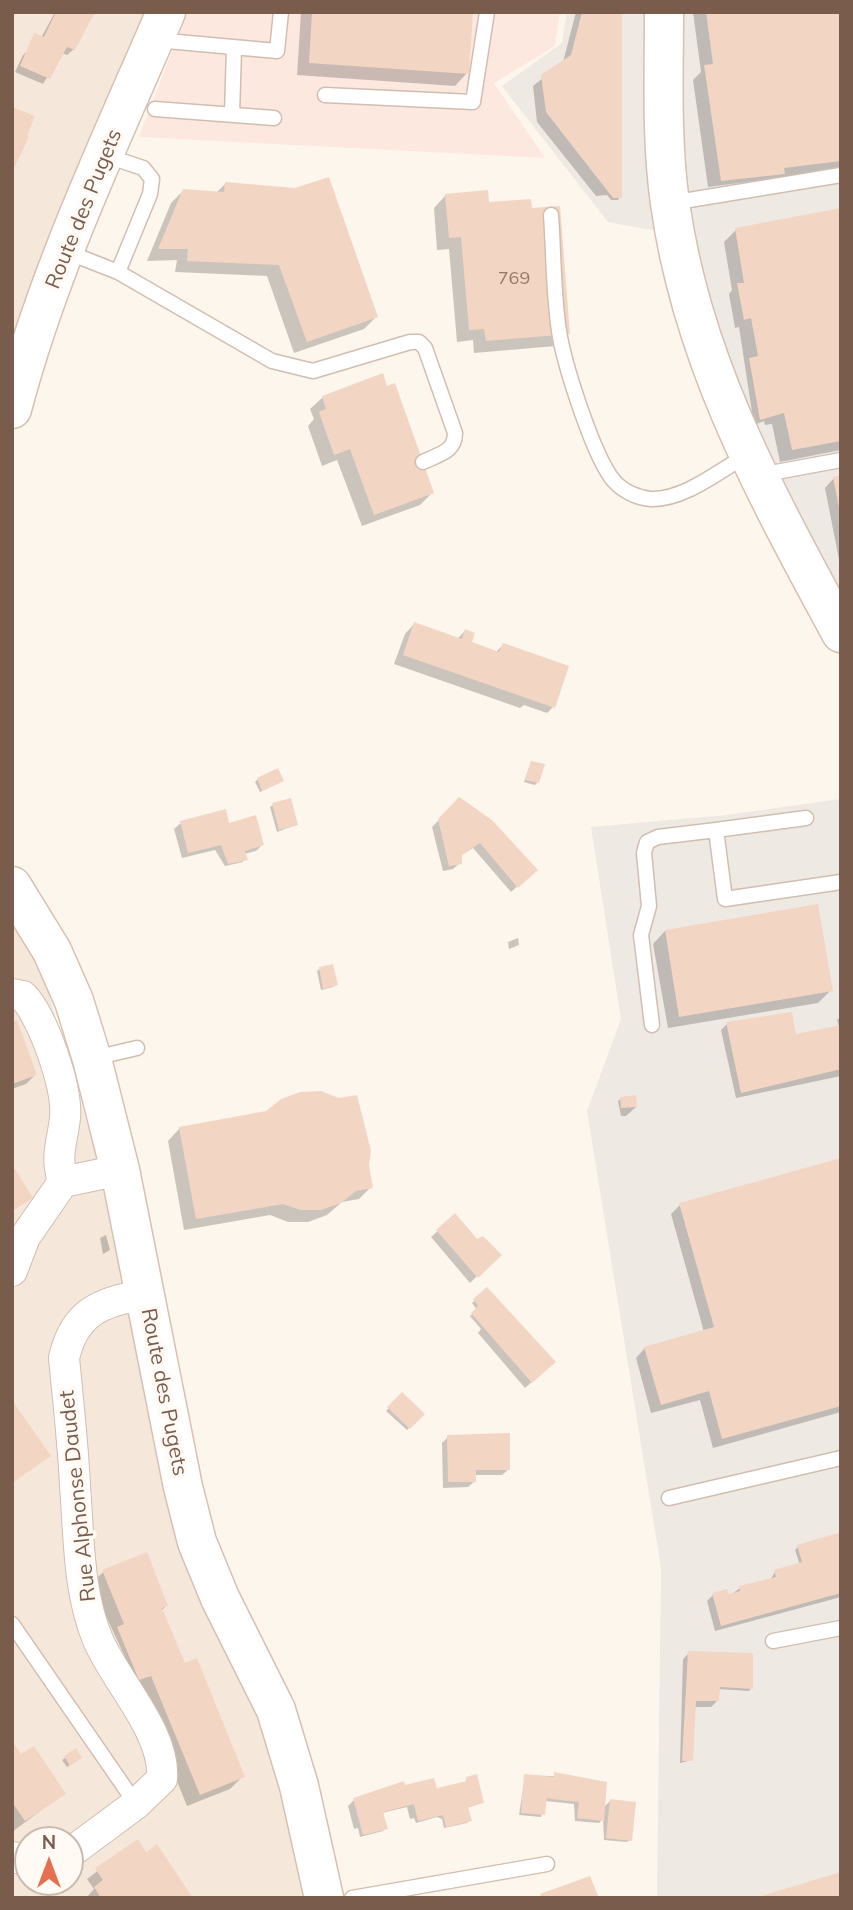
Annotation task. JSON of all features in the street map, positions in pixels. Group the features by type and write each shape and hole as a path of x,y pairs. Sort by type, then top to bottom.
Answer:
{"main road":[{"path":"664,12 664,125 670,203 703,350 743,466 841,634"},
{"name":"Route des Pugets","path":"12,409 18,365 160,26"},
{"name":"Route des Pugets","path":"12,886 52,951 74,1001 92,1059 120,1170 183,1487 197,1542 220,1598 276,1710 299,1786 324,1898"}],"street":[{"path":"12,994 23,996 35,1009 62,1090 65,1118 58,1143 58,1164 63,1182"},
{"path":"12,1271 25,1237 63,1182 120,1170"},
{"name":"Rue Alphonse Daudet","path":"84,1843 136,1804 162,1779 160,1753 111,1668 96,1636 91,1616 79,1544 64,1358 69,1336 80,1319 103,1306 144,1295"}],"lane":[{"path":"160,26 234,48 277,51 281,12"},
{"path":"325,95 473,102 487,12"},
{"path":"232,115 234,48"},
{"path":"155,109 274,118"},
{"path":"105,155 143,168 152,179 150,194 118,272"},
{"path":"670,203 841,175"},
{"path":"551,215 559,335 566,363 603,464 614,481 629,493 650,499 673,496 743,466 841,460"},
{"path":"65,252 118,272 272,361 292,368 313,371 410,342 419,342 425,348 455,433 455,444 449,450 423,461"},
{"path":"652,1025 641,935 649,906 644,853 647,842 657,837 806,818"},
{"path":"716,830 725,899 841,882"},
{"path":"92,1059 137,1048"},
{"path":"669,1498 841,1458"},
{"path":"12,1624 136,1804"},
{"path":"773,1641 841,1628"},
{"path":"352,1898 547,1864"}],"shaded area":[{"path":"12,12 150,12 12,365"},
{"path":"187,12 560,12 555,46 494,83 545,158 139,137"},
{"path":"567,12 841,12 841,599 730,388 688,232 645,229 608,222 502,86 562,43"},
{"path":"841,799 841,1898 657,1898 661,1568 587,1111 621,1019 591,827 726,815"},
{"path":"12,918 40,964 257,1706 332,1898 12,1898"}],"building":[{"path":"56,12 95,12 75,50 67,47 50,79 20,66 34,33 44,37"},
{"path":"312,12 473,12 469,74 309,63"},
{"path":"582,12 622,12 622,198 613,198 546,112 541,75 571,55"},
{"path":"706,12 841,12 841,161 784,168 785,174 721,181 704,65 713,64"},
{"path":"12,107 35,116 27,136 29,137 12,172"},
{"path":"329,177 378,317 307,342 279,265 187,261 188,249 158,249 183,189 224,192 225,182 295,188"},
{"path":"488,190 489,202 531,199 532,208 560,206 570,334 486,341 484,329 469,330 461,237 449,238 445,194"},
{"path":"841,208 841,441 792,450 784,413 760,420 749,358 758,356 751,318 744,320 737,283 744,283 735,228"},
{"path":"383,373 387,386 395,383 434,493 374,515 350,449 334,455 319,412 326,409 322,396"},
{"path":"841,475 841,508 839,508 833,477"},
{"path":"414,622 462,639 465,629 475,633 472,642 499,652 503,643 569,666 555,708 403,655"},
{"path":"531,761 545,764 539,783 525,780"},
{"path":"278,768 284,781 262,791 257,778"},
{"path":"459,797 492,820 538,870 518,888 480,843 462,855 462,864 449,866 438,819"},
{"path":"291,798 298,825 279,830 272,803"},
{"path":"226,809 229,823 256,815 264,845 245,851 248,860 228,864 221,845 188,853 180,821"},
{"path":"818,904 833,991 679,1017 665,930"},
{"path":"333,964 338,985 323,989 319,967"},
{"path":"792,1012 796,1034 841,1025 841,1069 741,1093 726,1022"},
{"path":"17,1020 37,1075 12,1084 12,1022"},
{"path":"321,1091 339,1098 357,1095 371,1151 369,1165 373,1188 356,1191 341,1203 321,1210 301,1210 283,1204 196,1219 179,1127 266,1111 281,1099 300,1092"},
{"path":"636,1095 637,1107 621,1108 620,1097"},
{"path":"841,1158 841,1406 722,1439 709,1391 661,1405 644,1347 714,1327 679,1203"},
{"path":"15,1169 33,1198 12,1211 12,1171"},
{"path":"455,1213 477,1239 483,1236 502,1255 478,1278 436,1230"},
{"path":"487,1287 556,1362 532,1383 471,1313 478,1306 473,1299"},
{"path":"402,1392 425,1414 410,1429 387,1407"},
{"path":"12,1400 51,1456 12,1483"},
{"path":"510,1433 510,1470 476,1470 476,1482 448,1482 447,1435"},
{"path":"841,1532 841,1593 721,1626 712,1593 727,1589 729,1594 740,1591 739,1586 776,1577 774,1570 802,1562 797,1545"},
{"path":"147,1552 168,1606 162,1608 185,1663 197,1658 245,1777 200,1795 151,1676 139,1680 117,1627 124,1624 102,1570"},
{"path":"688,1651 753,1653 753,1689 720,1687 719,1701 696,1701 693,1761 682,1761"},
{"path":"12,1741 21,1754 34,1746 66,1794 25,1821 12,1802"},
{"path":"76,1748 82,1758 70,1766 64,1756"},
{"path":"554,1772 607,1782 604,1821 577,1818 579,1802 547,1798 545,1815 521,1813 524,1774 554,1777"},
{"path":"477,1774 484,1803 468,1807 472,1821 446,1827 443,1815 418,1821 414,1804 383,1812 388,1829 363,1835 353,1798 404,1781 405,1785 434,1778 437,1788 467,1781 466,1777"},
{"path":"610,1799 636,1802 632,1841 606,1838"},
{"path":"138,1839 146,1852 157,1844 193,1898 101,1898 94,1887 103,1880 95,1868"},
{"path":"841,1872 841,1898 758,1898 758,1897"},
{"path":"590,1876 599,1898 541,1898 540,1894"}]}
